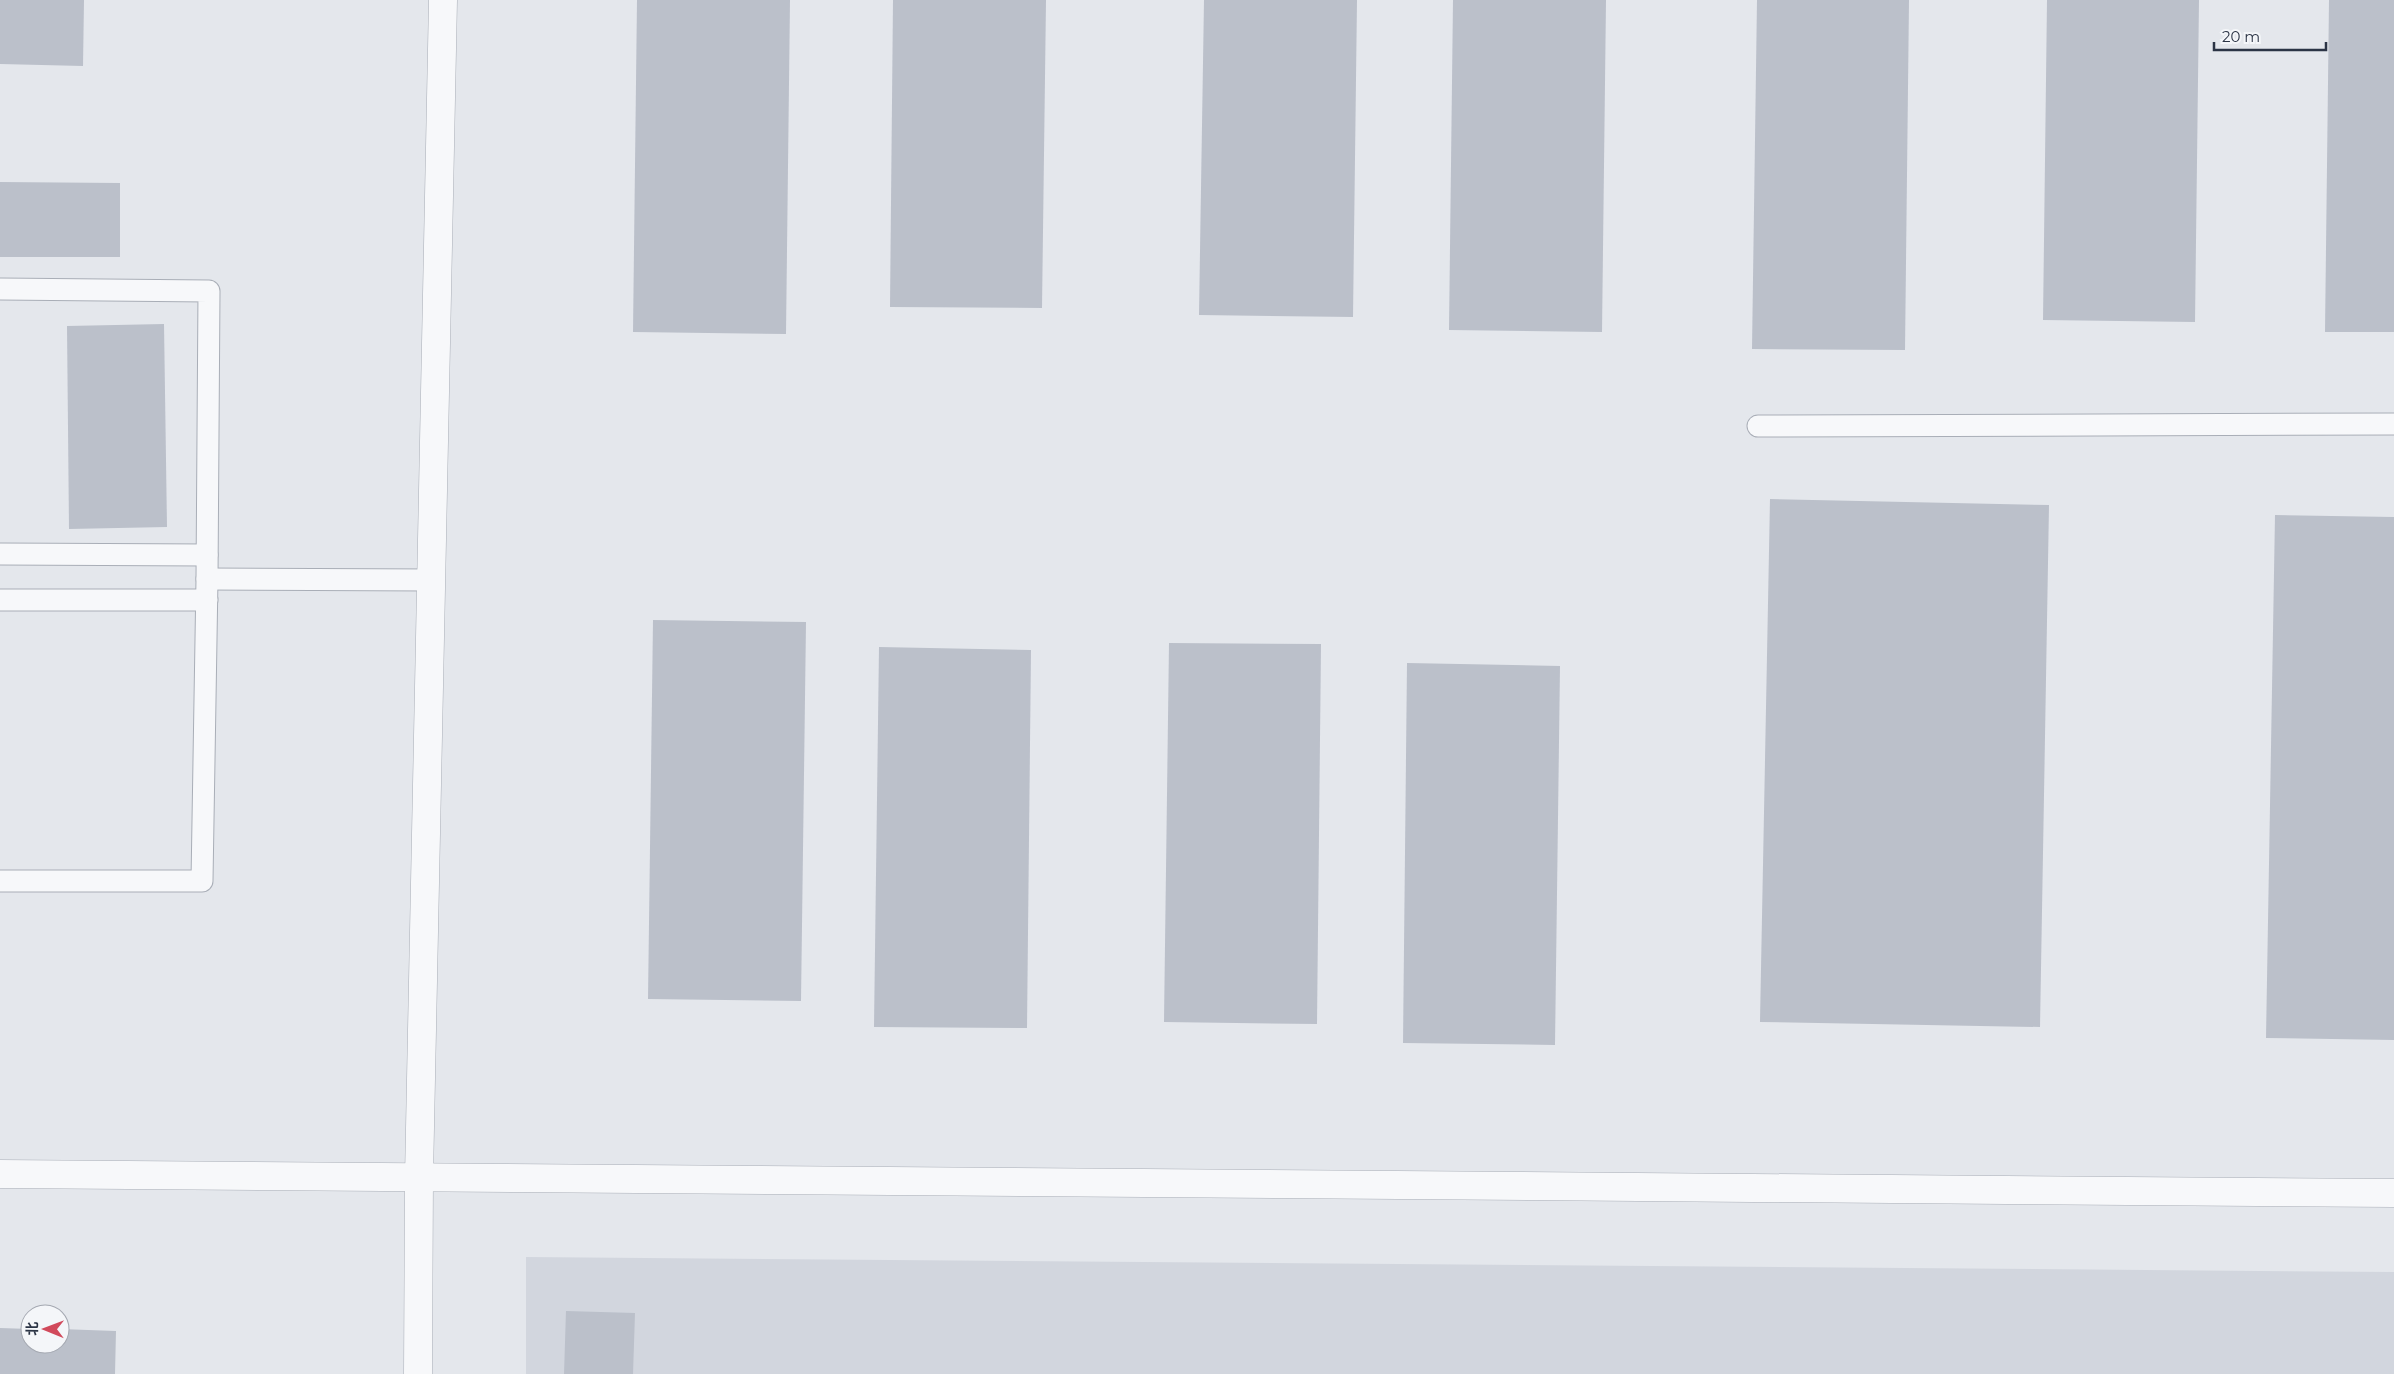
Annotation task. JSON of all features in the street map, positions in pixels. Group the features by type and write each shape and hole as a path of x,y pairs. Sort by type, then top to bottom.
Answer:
{"street":[{"path":"418,1374 419,1177 433,580 443,0"},
{"path":"0,1174 2394,1193"}],"lane":[{"path":"0,289 209,292 207,589 202,881 0,881"},
{"path":"1758,426 2394,424"},
{"path":"0,554 207,555"},
{"path":"0,600 433,580"}],"shaded area":[{"path":"526,1257 2394,1272 2394,1374 526,1374"}],"building":[{"path":"0,0 84,0 83,66 0,64"},
{"path":"637,0 790,0 786,334 633,332"},
{"path":"893,0 1046,0 1042,308 890,307"},
{"path":"1204,0 1357,0 1353,317 1199,315"},
{"path":"1453,0 1606,0 1602,332 1449,330"},
{"path":"1757,0 1909,0 1905,350 1752,349"},
{"path":"2047,0 2199,0 2195,322 2043,320"},
{"path":"2329,0 2394,0 2394,332 2325,332"},
{"path":"0,182 120,183 120,257 0,257"},
{"path":"164,324 167,527 69,529 67,326"},
{"path":"1770,499 2049,505 2040,1027 1760,1022"},
{"path":"2275,515 2394,517 2394,1040 2266,1038"},
{"path":"653,620 806,622 801,1001 648,999"},
{"path":"1169,643 1321,644 1317,1024 1164,1022"},
{"path":"879,647 1031,650 1027,1028 874,1027"},
{"path":"1407,663 1560,666 1555,1045 1403,1043"},
{"path":"566,1311 635,1313 633,1374 564,1374"},
{"path":"0,1328 20,1329 20,1354 70,1354 70,1329 116,1331 115,1374 0,1374"}]}
